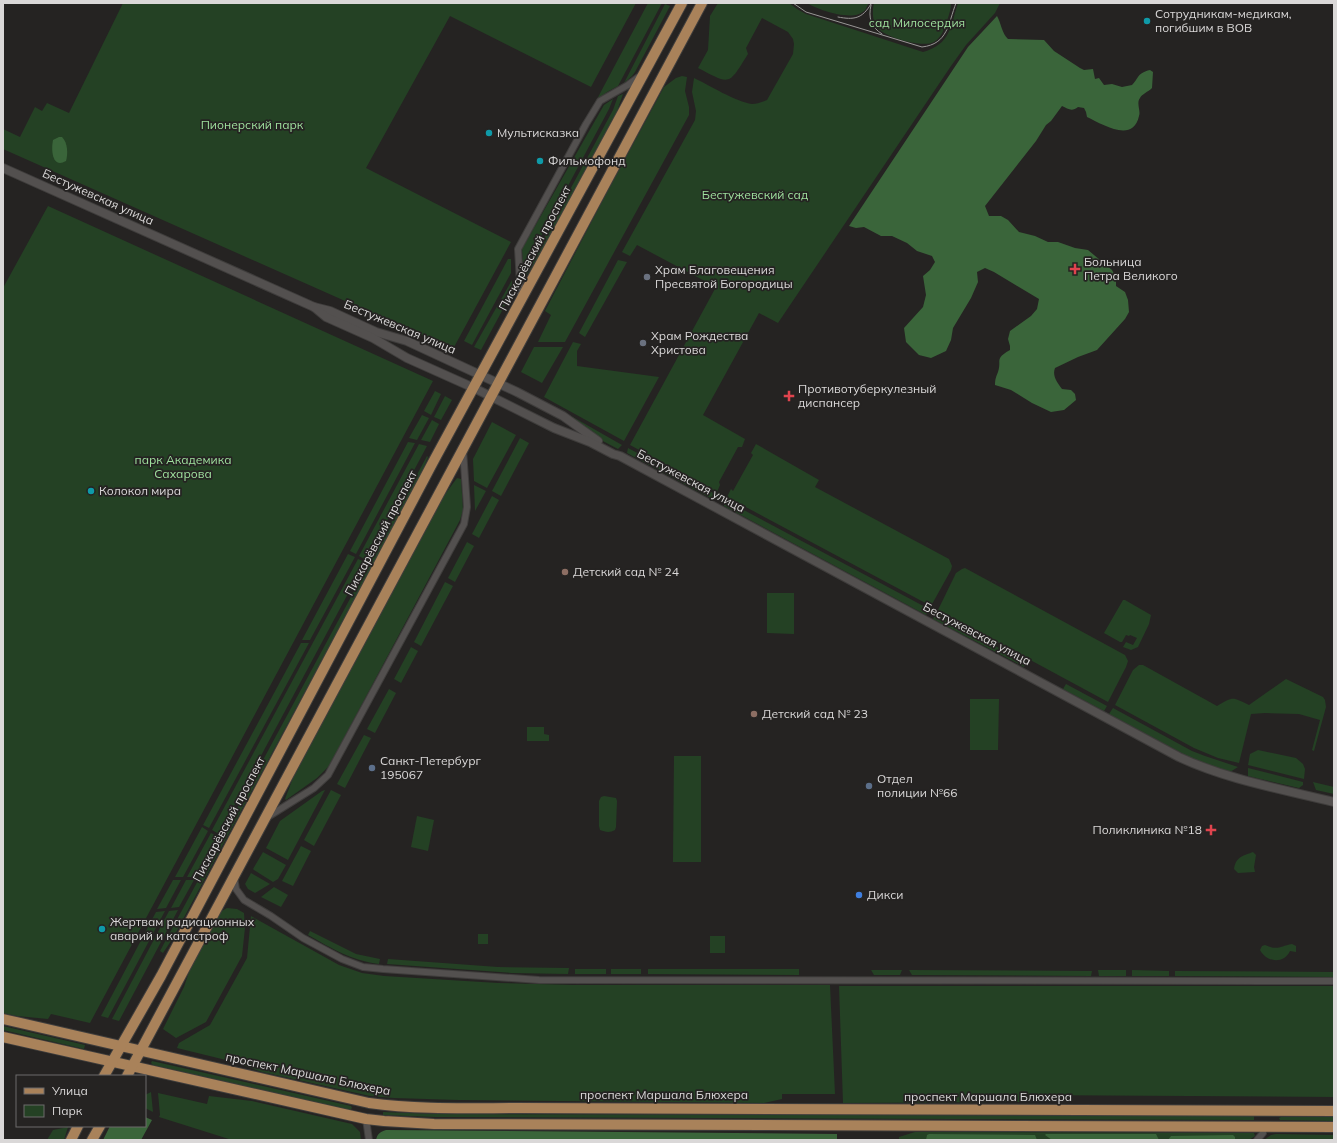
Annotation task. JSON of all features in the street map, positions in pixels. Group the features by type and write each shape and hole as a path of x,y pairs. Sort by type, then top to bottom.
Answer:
{"main road":[{"name":"Пискарёвский проспект","path":"105,1075 173,954 474,388 682,3"},
{"path":"130,1071 702,3"},
{"name":"проспект Маршала Блюхера","path":"3,1019 369,1103 401,1106 1334,1111"},
{"path":"3,1037 112,1062 130,1071 366,1119 384,1121 434,1124 1334,1127"},
{"path":"366,1119 369,1103"},
{"path":"1264,1110 1264,1127"},
{"path":"71,1140 78,1127"},
{"path":"92,1140 99,1127"}],"street":[{"path":"521,301 518,250 586,124 600,102 628,85 644,72"},
{"name":"Бестужевская улица","path":"3,168 314,307 330,311 376,332 406,341 499,383 563,416 615,451 620,456"},
{"name":"Бестужевская улица","path":"314,307 326,317 373,338 406,358 474,388 554,428 620,456 1179,757 1220,774 1334,802"},
{"path":"265,819 314,788 328,775 382,678 464,524 466,507 463,450"},
{"path":"234,876 236,888 244,900 276,919 303,938 342,959 363,967 383,970 546,980 1334,981"},
{"path":"366,1119 369,1140"},
{"path":"1257,1140 1263,1133 1264,1127"}],"green space":[{"name":"Пионерский парк","path":"123,3 636,3 591,87 450,16 366,168 511,242 453,349 3,149 3,129 20,137 35,107 42,111 47,103 69,113"},
{"path":"648,3 662,3 618,86 607,92 596,101"},
{"name":"Бестужевский сад","path":"718,3 789,3 806,14 923,52 932,49 939,44 948,34 958,3 1000,3 995,13 966,45 951,66 778,323 759,313 703,415 745,439 742,447 738,447 719,482 720,485 717,492 630,445 716,287 637,245 630,256 622,252 695,120 696,111 692,92 694,78 738,100 752,104 758,103 767,100 793,54 793,39 788,32 762,18 746,48 748,54 732,77 723,79 698,68 708,50 710,16"},
{"name":"сад Милосердия","path":"807,3 869,3 865,10 859,14 844,15 827,12"},
{"name":"сад Милосердия","path":"874,3 951,3 944,30 941,35 934,42 922,44 897,39 889,36 879,29 875,24 873,17"},
{"path":"665,4 670,6 635,72 624,83"},
{"path":"997,16 1004,34 1008,39 1044,40 1054,51 1080,68 1084,70 1093,69 1095,79 1099,78 1104,85 1112,84 1122,87 1132,85 1143,73 1150,70 1153,72 1152,88 1142,95 1139,100 1139,116 1136,124 1130,129 1116,130 1087,117 1084,108 1078,107 1072,110 1062,106 985,206 989,216 1001,216 1008,220 1019,232 1035,236 1048,242 1058,242 1075,248 1088,250 1112,270 1116,278 1116,286 1125,292 1128,300 1129,312 1125,319 1097,350 1055,368 1054,371 1058,384 1062,389 1071,390 1075,394 1076,400 1064,410 1051,412 1032,403 1011,390 995,385 1000,358 1010,350 1008,339 1010,331 1031,316 1037,309 1039,299 985,268 977,272 978,282 971,298 953,328 951,340 946,351 931,358 919,355 906,342 904,328 923,307 926,295 923,276 930,270 935,262 932,256 917,251 907,243 892,236 881,236 864,227 856,228 849,226 968,47"},
{"path":"682,76 687,77 685,91 689,107 689,115 565,342 538,342 551,315 545,311 606,194 664,87 676,78"},
{"path":"623,94 616,114 537,261 525,277 524,271 532,260 613,110 618,96"},
{"path":"613,99 530,257 523,265 522,249 604,105"},
{"path":"59,137 64,139 67,149 66,161 61,163 55,161 52,149 53,140"},
{"name":"парк Академика Сахарова","path":"48,206 433,381 90,1023 51,1014 48,1019 3,1013 3,288"},
{"path":"508,259 511,259 511,273 472,345 464,341"},
{"path":"618,260 627,262 585,337 579,333"},
{"path":"512,280 510,296 481,350 474,347"},
{"path":"573,342 581,344 577,351 577,366 659,377 624,441 544,397"},
{"path":"534,347 563,347 542,383 521,372"},
{"path":"435,391 441,394 431,415 424,411"},
{"path":"445,396 452,400 441,420 434,417"},
{"path":"422,415 429,418 417,440 409,438"},
{"path":"571,416 622,445 618,449 599,439"},
{"path":"432,420 439,424 430,442 421,440"},
{"path":"492,422 516,435 487,488 474,481 473,459"},
{"path":"520,438 529,443 501,496 492,491"},
{"path":"408,442 415,443 356,554 350,551"},
{"path":"419,444 427,446 366,560 359,556"},
{"path":"756,444 819,480 815,487 949,559 952,566 951,570 931,606 727,497 731,489 733,491 753,455 751,453"},
{"path":"628,448 717,495 712,499 627,453"},
{"path":"427,456 428,457 421,475 173,938 163,953 160,951"},
{"path":"457,478 461,479 463,510 460,520 329,766 317,778 286,800 285,799 296,770 443,497"},
{"path":"474,485 486,491 475,511"},
{"path":"492,496 499,500 479,538 472,534"},
{"path":"725,500 929,609 926,615 724,506"},
{"path":"467,542 474,546 455,582 448,578"},
{"path":"348,554 355,557 310,640 302,640"},
{"path":"358,559 365,562 219,834 212,830"},
{"path":"965,568 1125,655 1128,661 1126,667 1108,702 938,610 956,573"},
{"path":"445,582 453,586 421,646 414,642"},
{"path":"767,593 794,593 794,634 767,633"},
{"path":"1123,600 1151,615 1149,624 1138,647 1131,650 1123,647 1126,642 1133,645 1137,638 1126,635 1122,642 1120,642 1104,633"},
{"path":"936,613 1026,663 1024,667 933,619"},
{"path":"301,643 309,643 209,828 203,825"},
{"path":"411,647 418,651 401,683 394,679"},
{"path":"1139,665 1143,665 1217,706 1230,699 1236,699 1249,705 1286,679 1323,697 1326,707 1314,751 1312,750 1320,720 1299,714 1265,713 1251,714 1239,763 1218,758 1194,748 1115,705 1133,670"},
{"path":"1066,684 1107,706 1104,711 1063,689"},
{"path":"389,689 396,693 375,733 367,729"},
{"path":"970,699 999,699 998,750 970,750"},
{"path":"1113,708 1192,751 1238,767 1230,772 1189,757 1109,714"},
{"path":"527,727 544,727 544,734 549,735 549,741 527,741"},
{"path":"364,735 371,738 345,788 337,784"},
{"path":"1258,750 1296,758 1303,764 1305,769 1304,779 1248,765 1250,754"},
{"path":"674,756 701,756 701,862 673,862"},
{"path":"1248,768 1303,782 1303,785 1299,788 1248,776"},
{"path":"1313,782 1334,787 1334,794 1316,790"},
{"path":"325,790 288,860 266,848 280,821"},
{"path":"331,790 341,795 314,846 304,840"},
{"path":"601,797 616,798 617,801 616,827 615,830 611,832 600,830 599,826 599,801"},
{"path":"417,816 434,820 428,851 411,847"},
{"path":"202,827 208,831 183,877 175,877"},
{"path":"211,833 217,836 195,877 187,877"},
{"path":"301,846 311,851 293,886 282,881"},
{"path":"263,852 286,865 278,879 273,882 253,869"},
{"path":"1253,852 1256,855 1254,867 1255,872 1238,873 1234,869 1238,859"},
{"path":"251,873 270,884 255,893 248,889 245,884"},
{"path":"173,880 181,880 166,908 157,909"},
{"path":"186,880 194,880 179,907 171,908"},
{"path":"274,887 288,895 281,907 261,897"},
{"path":"227,908 237,909 244,913 245,928 242,956 206,1022 176,1038 163,1029 184,987 191,966 220,912"},
{"path":"178,910 119,1021 112,1019 169,911"},
{"path":"165,911 108,1018 101,1016 156,912"},
{"path":"251,916 339,965 362,973 384,976 498,983 574,985 830,985 835,1094 782,1094 782,1099 764,1103 394,1098 370,1096 262,1072 234,1062 177,1048 179,1043 210,1025 247,958"},
{"path":"310,931 356,954 380,959 379,964 350,957 308,935"},
{"path":"478,934 488,934 488,944 478,944"},
{"path":"710,936 725,936 725,953 710,953"},
{"path":"1292,944 1296,946 1296,952 1290,951 1280,960 1267,957 1260,950 1262,946 1265,945 1273,948 1279,948"},
{"path":"388,959 498,967 569,968 568,974 512,973 387,964"},
{"path":"575,969 606,969 606,974 575,974"},
{"path":"611,969 641,969 641,974 611,974"},
{"path":"648,969 799,969 799,975 648,974"},
{"path":"871,970 902,970 900,975 874,975"},
{"path":"909,970 1092,971 1091,976 912,975"},
{"path":"1098,970 1126,970 1126,976 1099,976"},
{"path":"1132,970 1169,971 1169,976 1132,976"},
{"path":"1175,971 1334,972 1334,977 1175,976"},
{"path":"839,986 1334,986 1334,1097 1024,1095 1023,1102 843,1103"},
{"path":"3,1026 85,1045 84,1049 3,1030"},
{"path":"152,1061 351,1106 352,1108 350,1110 153,1065 151,1063"},
{"path":"151,1092 153,1112 146,1108 146,1094"},
{"path":"158,1093 207,1104 209,1096 252,1101 352,1124 360,1132 361,1140 232,1140 159,1117"},
{"path":"383,1112 435,1114 1254,1116 1254,1120 435,1117 383,1115"},
{"path":"146,1117 152,1120 141,1140 103,1140 110,1127 146,1127"},
{"path":"1334,1117 1334,1121 1280,1120 1279,1118"},
{"path":"68,1127 64,1140 47,1140 53,1130"},
{"path":"386,1130 837,1134 837,1140 376,1140 379,1134"},
{"path":"915,1132 1254,1133 1255,1136 1249,1140 899,1140 899,1137"},
{"path":"1156,1134 1159,1140 1052,1140 1045,1135"},
{"path":"927,1135 1035,1135 1037,1140 926,1140"},
{"path":"1233,1135 1235,1140 1168,1140 1171,1136"},
{"path":"1271,1135 1334,1135 1334,1140 1264,1140"}],"tram line":[{"path":"793,3 806,12 922,47 937,42 946,32 956,3"},
{"path":"838,17 857,17 864,13 871,4"},
{"path":"871,5 871,22 882,34"}],"place":[{"name":"Сотрудникам-медикам, погибшим в ВОВ","path":"1147,21"},
{"name":"Мультисказка","path":"489,133"},
{"name":"Фильмофонд","path":"540,161"},
{"name":"Больница Петра Великого","path":"1075,269"},
{"name":"Храм Благовещения Пресвятой Богородицы","path":"647,277"},
{"name":"Храм Рождества Христова","path":"643,343"},
{"name":"Противотуберкулезный диспансер","path":"789,396"},
{"name":"Колокол мира","path":"91,491"},
{"name":"Детский сад № 24","path":"565,572"},
{"name":"Детский сад № 23","path":"754,714"},
{"name":"Санкт-Петербург 195067","path":"372,768"},
{"name":"Отдел полиции №66","path":"869,786"},
{"name":"Поликлиника №18","path":"1211,830"},
{"name":"Дикси","path":"859,895"},
{"name":"Жертвам радиационных аварий и катастроф","path":"102,929"}]}
